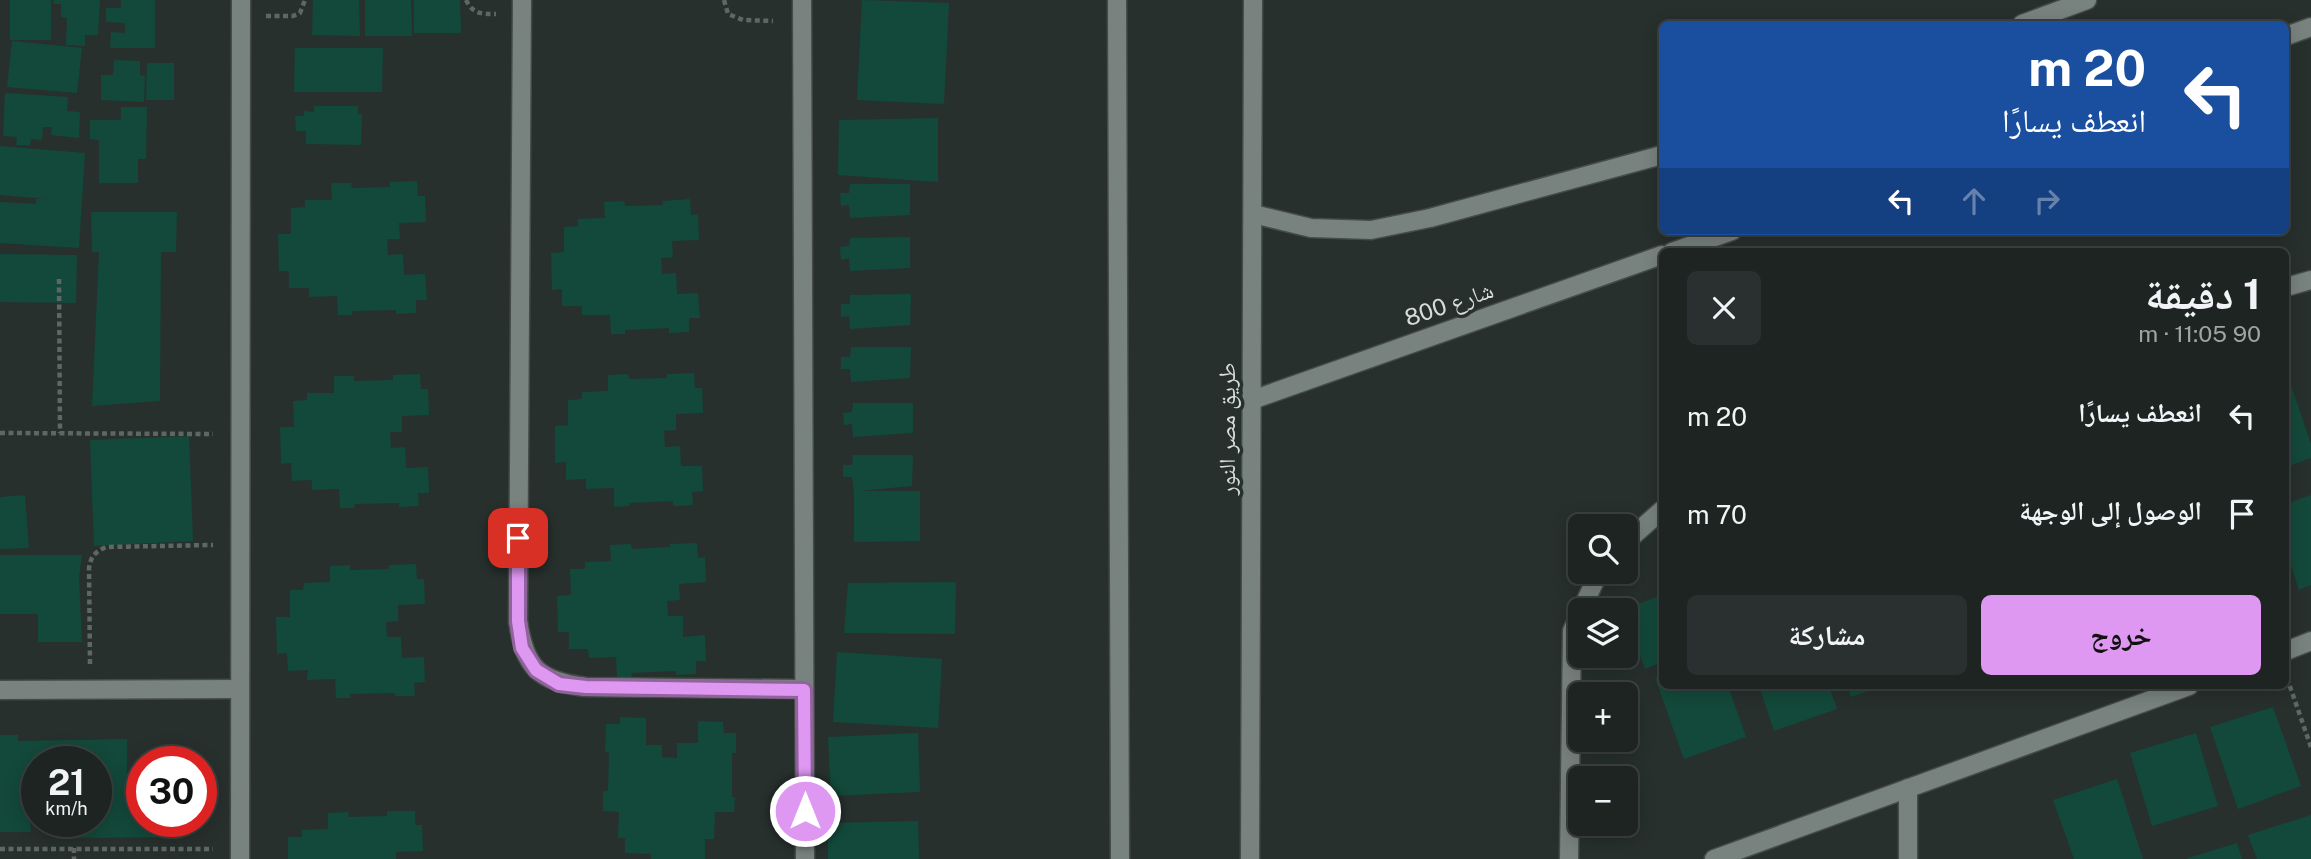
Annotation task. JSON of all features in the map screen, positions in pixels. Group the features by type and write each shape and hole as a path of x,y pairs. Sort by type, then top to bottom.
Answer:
{"street":[{"path":"522,0 518,607 522,648 536,670 559,684 586,687 804,690"},
{"path":"802,0 805,859"},
{"path":"1117,0 1120,859"},
{"name":"طريق مصر النور","path":"1250,859 1253,0"},
{"path":"2030,21 2087,0"},
{"path":"240,854 241,8"},
{"path":"2289,35 2311,27"},
{"path":"1253,214 1311,228 1371,230 1430,218 1659,156"},
{"path":"1683,248 1721,235"},
{"name":"شارع 800","path":"1252,400 1659,256"},
{"path":"2289,286 2311,279"},
{"path":"1638,531 1659,513"},
{"path":"2289,650 2311,641"},
{"path":"1569,859 1572,668"},
{"path":"0,690 240,689"},
{"path":"1714,859 2181,689"},
{"path":"1908,788 1908,859"}],"path":[{"path":"241,8 293,16 300,13 305,0"},
{"path":"724,0 728,14 735,19 802,21"},
{"path":"59,279 60,433"},
{"path":"0,433 240,434"},
{"path":"90,690 89,568 91,558 96,552 106,547 240,544"},
{"path":"2289,684 2311,747"},
{"path":"74,848 74,859"},
{"path":"0,849 74,848 240,854"}],"building":[{"path":"10,0 51,0 51,40 10,40"},
{"path":"54,0 100,0 98,35 85,35 85,46 66,45 67,18 61,17 61,4 53,4"},
{"path":"121,0 155,0 155,48 110,48 111,32 125,33 125,23 106,22 106,8 121,8"},
{"path":"313,0 359,0 360,36 312,35"},
{"path":"365,0 411,0 412,36 365,36"},
{"path":"414,0 460,0 461,33 414,33"},
{"path":"862,0 949,3 944,104 857,100"},
{"path":"12,41 82,48 77,93 7,87"},
{"path":"295,48 383,48 382,92 294,92"},
{"path":"114,60 140,61 140,75 145,76 144,102 101,100 101,75 113,75"},
{"path":"147,63 174,63 174,100 146,100"},
{"path":"5,93 68,97 67,111 80,112 79,138 51,135 52,127 43,127 42,140 31,139 30,145 16,145 17,137 3,136"},
{"path":"314,106 358,106 358,114 362,114 361,145 306,144 306,131 296,131 295,116 304,116 304,111 314,112"},
{"path":"121,107 147,107 146,159 138,159 138,183 99,183 99,140 90,139 90,120 121,120"},
{"path":"938,118 938,182 838,175 839,120"},
{"path":"0,146 85,153 79,248 0,243 0,202 36,204 36,199 46,199 0,195"},
{"path":"417,181 418,196 425,196 426,222 399,223 400,239 387,239 388,255 403,254 404,275 425,274 427,300 416,300 416,313 396,314 396,310 352,311 352,315 338,315 337,296 309,297 309,288 289,288 289,271 279,271 278,234 291,234 291,208 305,207 305,200 332,200 331,183 351,183 352,188 390,187 390,182"},
{"path":"850,184 910,184 910,215 850,218 849,205 841,206 840,193 849,193"},
{"path":"690,199 691,215 698,214 699,240 672,241 673,257 661,258 662,274 676,273 677,294 698,293 700,318 689,318 689,332 669,333 669,328 625,330 625,334 611,334 610,315 582,315 582,306 562,306 562,289 552,290 551,253 564,252 564,227 578,226 578,219 605,218 604,202 624,201 625,206 663,205 663,201"},
{"path":"91,212 177,212 176,252 161,252 160,401 92,406 99,252 92,252"},
{"path":"910,237 910,268 850,271 849,258 841,260 840,247 849,246 850,238"},
{"path":"0,254 77,255 76,303 0,302"},
{"path":"911,294 910,325 850,329 849,316 841,317 841,304 850,304 850,295"},
{"path":"851,347 911,347 910,378 851,382 850,369 841,369 841,357 850,357"},
{"path":"694,373 695,388 702,388 703,413 676,414 676,430 664,431 665,447 680,446 681,466 702,466 703,491 692,492 693,505 673,506 673,501 629,503 629,506 614,507 614,488 586,489 586,479 566,480 566,462 555,463 555,426 568,425 568,400 582,399 582,392 608,391 608,375 628,374 629,379 667,378 667,374"},
{"path":"420,374 421,389 428,389 429,415 402,416 402,432 390,432 391,448 405,447 406,468 428,467 429,493 418,493 419,506 399,507 399,503 355,504 354,508 340,508 339,489 312,490 312,480 292,481 291,463 281,464 280,427 294,427 293,401 307,400 307,393 334,393 334,376 354,376 354,381 393,380 393,375"},
{"path":"2289,379 2311,444 2311,458 2289,466"},
{"path":"853,403 913,403 913,433 853,437 852,424 844,425 843,413 852,412"},
{"path":"189,436 193,541 94,546 90,440"},
{"path":"853,455 913,455 912,486 860,491 920,491 920,541 854,542 852,477 843,477 843,465 852,465"},
{"path":"25,495 29,548 0,549 0,497"},
{"path":"2311,495 2311,585 2299,590 2289,559 2289,503"},
{"path":"697,543 698,558 705,557 706,582 679,584 680,600 667,601 668,616 683,616 683,637 705,635 706,661 696,661 696,674 676,675 676,671 631,673 632,677 617,677 616,657 589,658 588,649 569,649 569,632 558,632 557,596 571,595 570,569 585,569 585,562 611,561 610,545 631,544 632,549"},
{"path":"0,555 82,555 79,577 82,642 38,642 38,614 0,614"},
{"path":"416,564 417,579 424,579 425,604 398,605 398,621 386,622 387,637 401,637 402,658 424,657 425,682 414,683 415,696 395,696 395,693 350,694 351,698 336,698 335,679 307,680 308,670 288,671 287,653 277,654 276,617 290,617 290,590 303,590 304,583 330,582 330,566 350,565 350,570 389,569 389,565"},
{"path":"956,582 955,634 844,633 848,583"},
{"path":"1659,596 1659,663 1645,669 1638,650 1638,604"},
{"path":"837,652 942,659 938,728 833,722"},
{"path":"1659,676 1659,689 1729,689 1746,737 1684,759 1655,678"},
{"path":"1760,689 1830,689 1837,709 1774,731"},
{"path":"1848,689 1874,689 1851,697"},
{"path":"2273,707 2301,786 2238,809 2210,727"},
{"path":"620,717 646,718 646,745 662,745 662,757 677,758 677,743 698,743 698,721 723,722 724,733 736,733 736,753 732,753 734,812 715,812 714,839 705,839 705,859 651,859 651,854 625,853 625,838 618,838 619,812 603,811 603,791 608,791 609,752 605,752 606,724 620,724"},
{"path":"918,733 920,792 831,796 828,737"},
{"path":"2196,733 2218,806 2152,826 2130,753"},
{"path":"0,735 18,735 18,741 127,739 126,837 179,837 74,838 112,837 112,746 21,746 21,832 0,832"},
{"path":"2117,779 2143,859 2074,859 2053,800"},
{"path":"387,811 415,811 415,825 422,825 423,851 396,852 396,859 288,859 288,837 302,837 302,830 328,829 328,813 349,812 348,817 387,816"},
{"path":"2311,815 2311,859 2257,859 2248,835"},
{"path":"918,821 919,859 828,859 828,823"},
{"path":"2237,843 2242,859 2188,859 2188,858"}],"route":[{"path":"518,538 518,621 522,648 536,670 559,684 586,687 804,690 805,811"}]}
